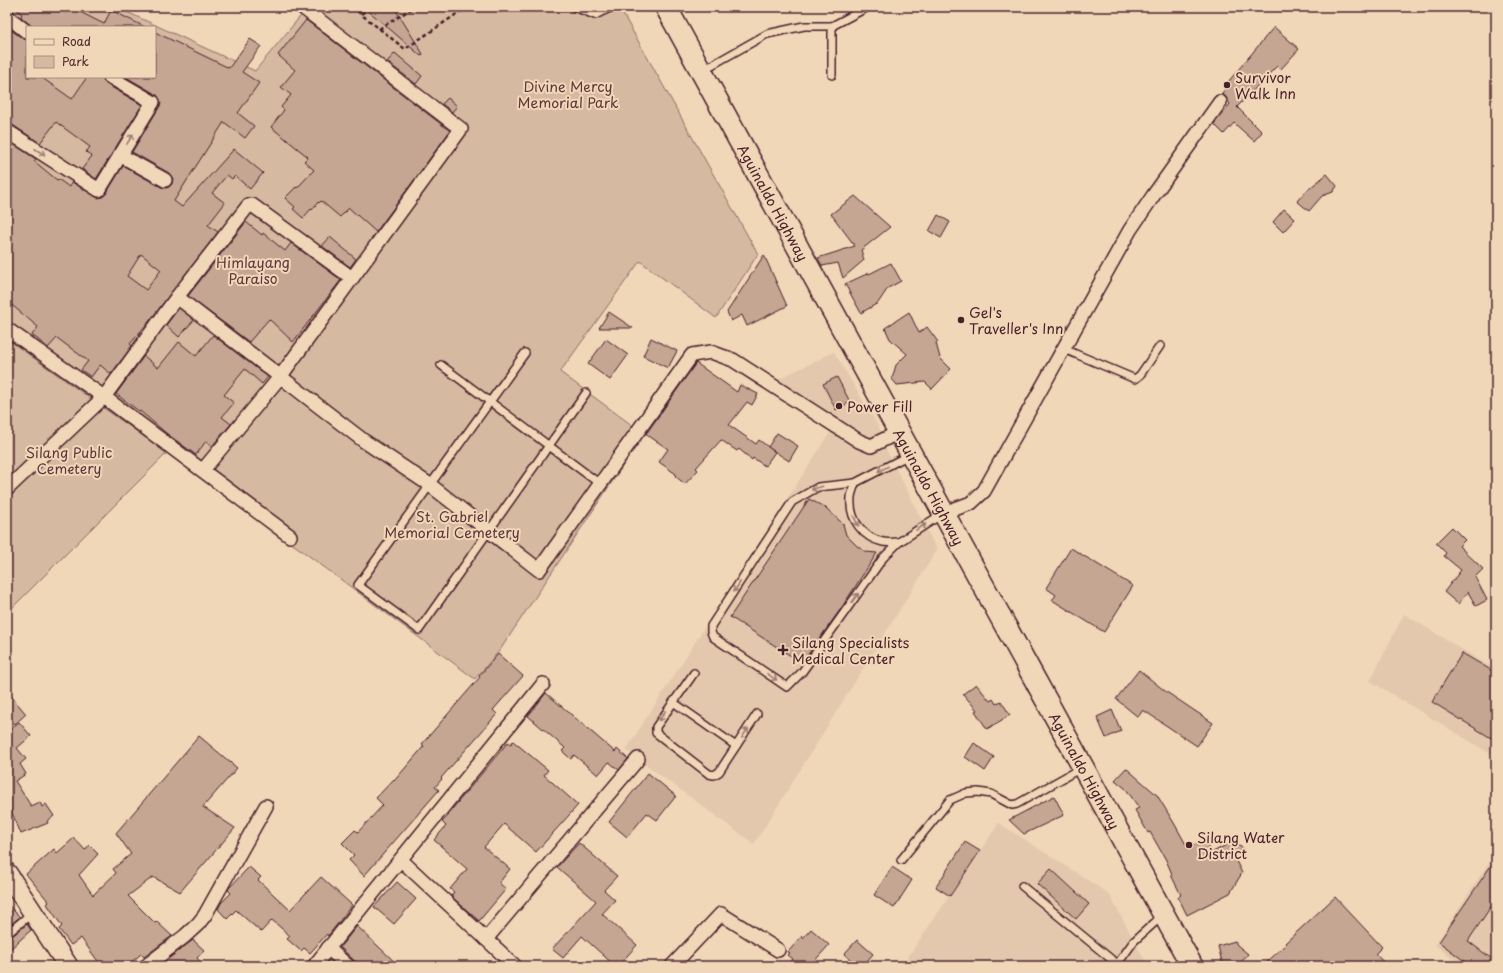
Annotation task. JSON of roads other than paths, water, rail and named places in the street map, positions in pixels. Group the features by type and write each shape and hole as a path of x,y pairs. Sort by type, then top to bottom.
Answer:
{"main road":[{"name":"Aguinaldo Highway","path":"666,7 1192,966"},
{"path":"7,873 68,966"}],"street":[{"path":"203,470 280,377 461,129 302,7"},
{"path":"7,16 26,31"},
{"path":"7,131 98,190 153,102 112,78"},
{"path":"944,513 971,503 984,491 1130,230 1220,102"},
{"path":"120,155 165,180"},
{"path":"7,489 104,397 177,297 248,206 252,205 352,278"},
{"path":"177,297 364,441 430,486 539,570 692,355 711,352 733,360 859,441 871,446 899,432"},
{"path":"7,329 104,397 290,536"},
{"path":"314,966 543,684"},
{"path":"486,939 638,759"},
{"path":"146,966 184,936 201,919 266,806"},
{"path":"401,860 515,966"},
{"path":"672,966 721,914 778,950"},
{"path":"328,948 348,966"}],"lane":[{"path":"574,7 595,15 612,7"},
{"path":"702,71 767,34 804,26 832,26 868,7"},
{"path":"832,26 832,75"},
{"path":"1064,349 1135,379 1140,375 1160,346"},
{"path":"525,353 358,585 419,630 586,393"},
{"path":"441,365 600,484"},
{"path":"911,454 855,483 818,487 792,502 711,626 713,638 787,687 802,672 883,558 899,542 944,513"},
{"path":"855,483 851,498 852,513 858,526 870,537 884,542 899,542"},
{"path":"694,673 656,727 656,733 709,774 714,775 719,772 757,714"},
{"path":"673,702 736,746"},
{"path":"901,860 950,800 966,793 978,792 991,794 1012,806 1083,767"},
{"path":"1022,886 1116,965 1134,941 1164,914"},
{"path":"7,934 33,912"}],"place":[{"name":"Survivor Walk Inn","path":"1227,85"},
{"name":"Gel's Traveller's Inn","path":"961,320"},
{"name":"Power Fill","path":"839,406"},
{"name":"Silang Specialists Medical Center","path":"783,650"},
{"name":"Silang Water District","path":"1189,845"}],"park label":[{"name":"Divine Mercy Memorial Park","path":"568,94"},
{"name":"Himlayang Paraiso","path":"253,270"},
{"name":"Silang Public Cemetery","path":"69,460"},
{"name":"St. Gabriel Memorial Cemetery","path":"452,524"}]}
